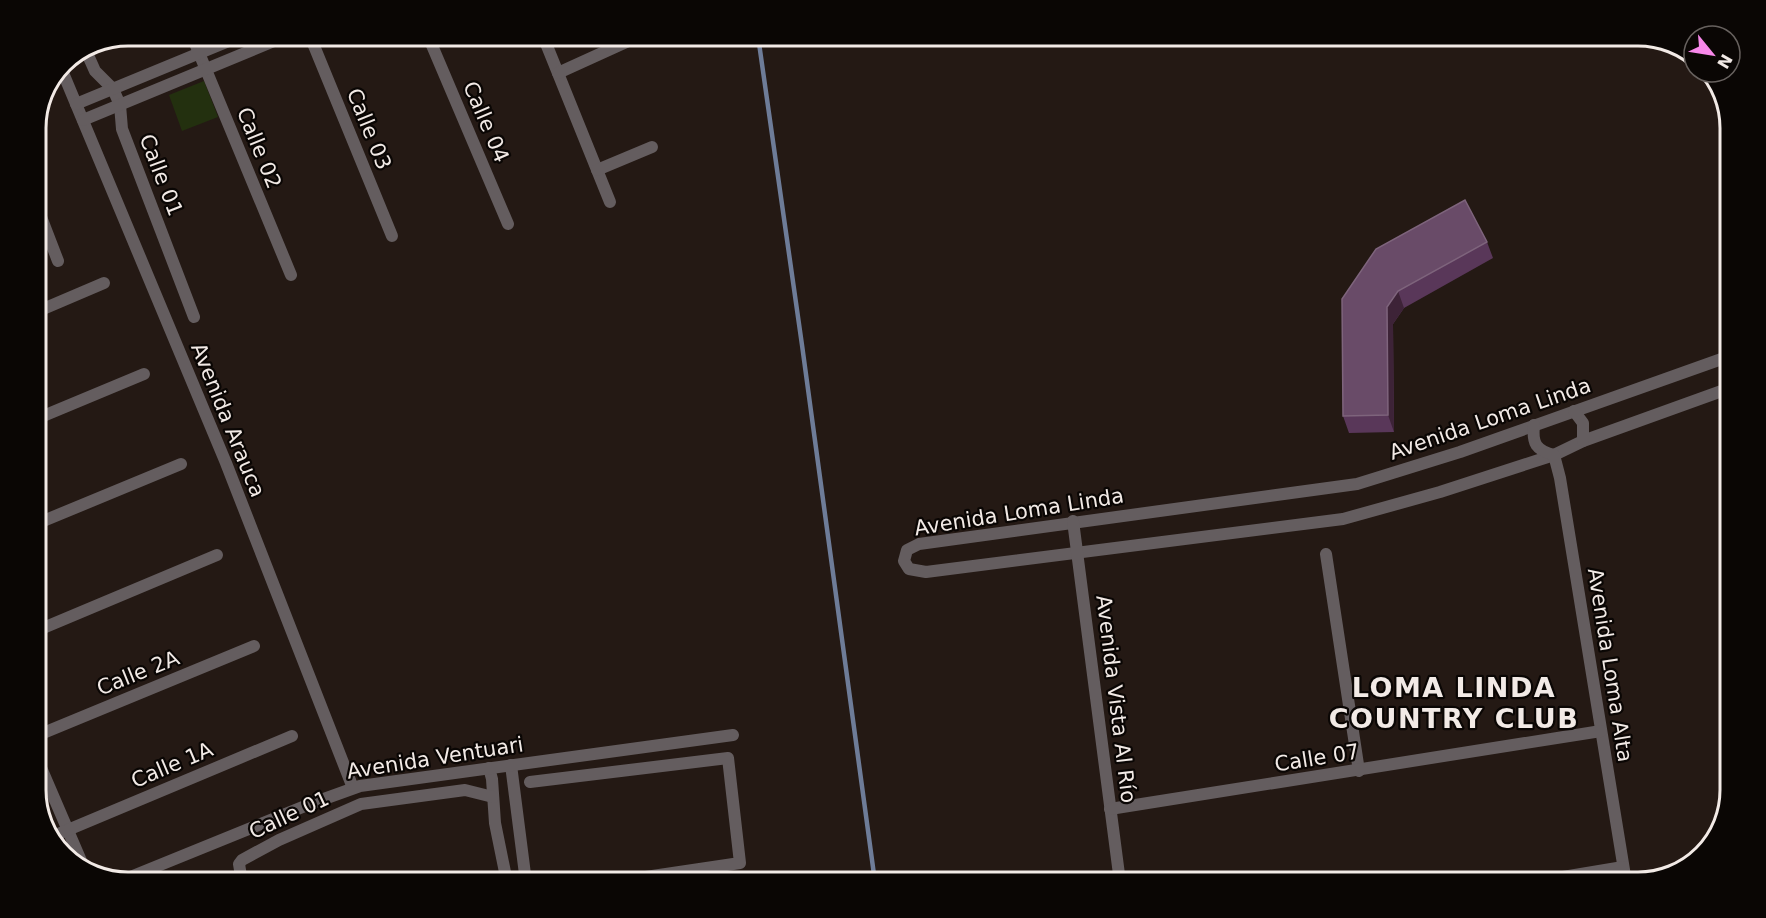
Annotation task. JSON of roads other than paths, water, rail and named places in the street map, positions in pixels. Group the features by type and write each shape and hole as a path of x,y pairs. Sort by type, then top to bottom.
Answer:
{"street":[{"name":"Calle 02","path":"197,46 291,275"},
{"path":"76,104 217,46"},
{"path":"83,120 262,46"},
{"name":"Calle 03","path":"314,46 392,236"},
{"name":"Calle 04","path":"432,46 508,224"},
{"path":"547,46 610,202"},
{"path":"558,73 617,46"},
{"name":"Calle 01","path":"89,58 95,71 113,89 120,105 122,129 194,317"},
{"name":"Avenida Arauca","path":"65,78 226,463 353,788"},
{"path":"597,170 652,147"},
{"path":"47,232 58,261"},
{"path":"47,307 104,283"},
{"name":"Avenida Loma Linda","path":"1719,360 1423,464 1347,486 1073,521 919,544 907,550 904,561 909,569 921,573 1343,519 1440,492 1554,455 1583,441 1719,392"},
{"path":"47,414 144,374"},
{"path":"1574,411 1584,423 1583,441"},
{"path":"1534,425 1533,435 1537,447 1540,451 1554,455"},
{"name":"Avenida Loma Alta","path":"1554,455 1565,504 1624,872"},
{"path":"47,519 181,464"},
{"name":"Avenida Vista Al Río","path":"1073,521 1119,872"},
{"path":"1326,554 1359,771"},
{"path":"47,626 217,555"},
{"name":"Calle 2A","path":"47,731 254,646"},
{"name":"Calle 07","path":"1110,809 1601,731"},
{"name":"Avenida Ventuari","path":"143,872 353,788 381,782 733,735"},
{"name":"Calle 1A","path":"60,835 292,736"},
{"path":"531,782 728,758 740,863 679,872"},
{"path":"511,765 525,872"},
{"path":"489,768 494,797 495,823 505,872"},
{"path":"47,781 78,854"},
{"name":"Calle 01","path":"240,872 239,864 242,860 279,840 361,804 465,790 494,797"},
{"path":"1593,872 1623,867"}],"waterway":[{"path":"759,46 874,872"}],"district":[{"name":"LOMA LINDA COUNTRY CLUB","path":"1454,702"}]}
